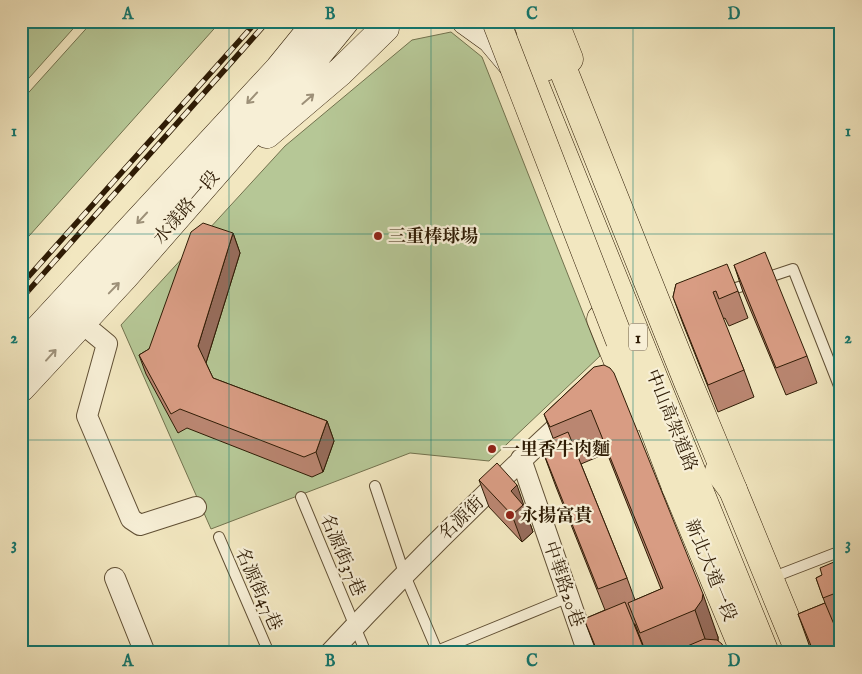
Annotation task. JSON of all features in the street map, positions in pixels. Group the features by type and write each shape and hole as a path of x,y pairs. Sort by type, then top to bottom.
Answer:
{"main road":[{"name":"中山高架道路","path":"527,21 781,653"},
{"name":"1","path":"534,21 595,178 713,464 733,490"},
{"name":"1","path":"544,21 664,322 771,578 800,653"},
{"name":"1","path":"554,21 729,456 733,490"},
{"name":"1","path":"499,26 676,487"},
{"name":"1","path":"499,26 614,375 661,471 676,487"},
{"name":"中山高架道路","path":"499,26 568,163 765,653"},
{"name":"1","path":"528,86 675,465 676,487"},
{"name":"新北大道一段","path":"676,487 745,653"}],"street":[{"name":"水漾路一段","path":"21,388 124,277 192,200 290,72 318,21"},
{"name":"水漾路一段","path":"21,348 60,304 113,250 290,72 345,21"},
{"path":"466,21 499,26 509,60 528,86"},
{"path":"290,72 351,53 390,25"},
{"path":"192,200 340,72 390,25"},
{"path":"60,304 80,323 107,344 87,416 131,519 140,525 196,507"},
{"name":"名源街","path":"330,653 404,573 521,459 585,401"},
{"name":"中華路20巷","path":"521,459 588,653"},
{"path":"115,578 145,653"}],"lane":[{"path":"717,294 793,269 841,391"},
{"path":"375,486 404,573 438,652 569,597"},
{"name":"名源街37巷","path":"301,497 366,653"},
{"name":"名源街47巷","path":"219,538 269,653"},
{"path":"771,578 841,552"}],"green space":[{"path":"21,21 80,21 21,87"},
{"path":"93,21 221,21 21,245 21,101"},
{"name":"三重棒球場","path":"451,32 482,57 600,356 489,461 410,453 211,529 121,325 285,146 412,40"}],"building":[{"path":"203,223 233,233 198,346 213,378 327,421 316,452 304,457 180,409 171,414 139,355 149,349 191,232"},
{"path":"765,252 807,356 776,368 734,265"},
{"path":"727,264 738,291 719,299 716,291 713,292 744,370 708,385 673,297 676,284"},
{"path":"604,365 614,373 703,594 702,600 695,610 640,633 628,603 663,588 591,410 550,427 544,414 594,367"},
{"path":"568,432 627,578 598,589 540,444"},
{"path":"497,463 517,485 511,491 523,505 512,515 479,480"},
{"path":"834,562 837,568 841,566 841,591 823,598 816,578 822,575 820,568"},
{"path":"625,602 644,649 636,653 598,653 584,619"},
{"path":"825,603 841,641 841,653 814,653 798,614"},
{"path":"704,639 717,640 722,644 726,653 671,653"},
{"path":"329,648 333,648 339,653 325,653"}],"railway":[{"path":"21,285 257,21"},
{"path":"21,299 268,21"}],"place":[{"name":"三重棒球場","path":"378,236"},
{"name":"一里香牛肉麵","path":"492,449"},
{"name":"永揚富貴","path":"510,515"}]}
